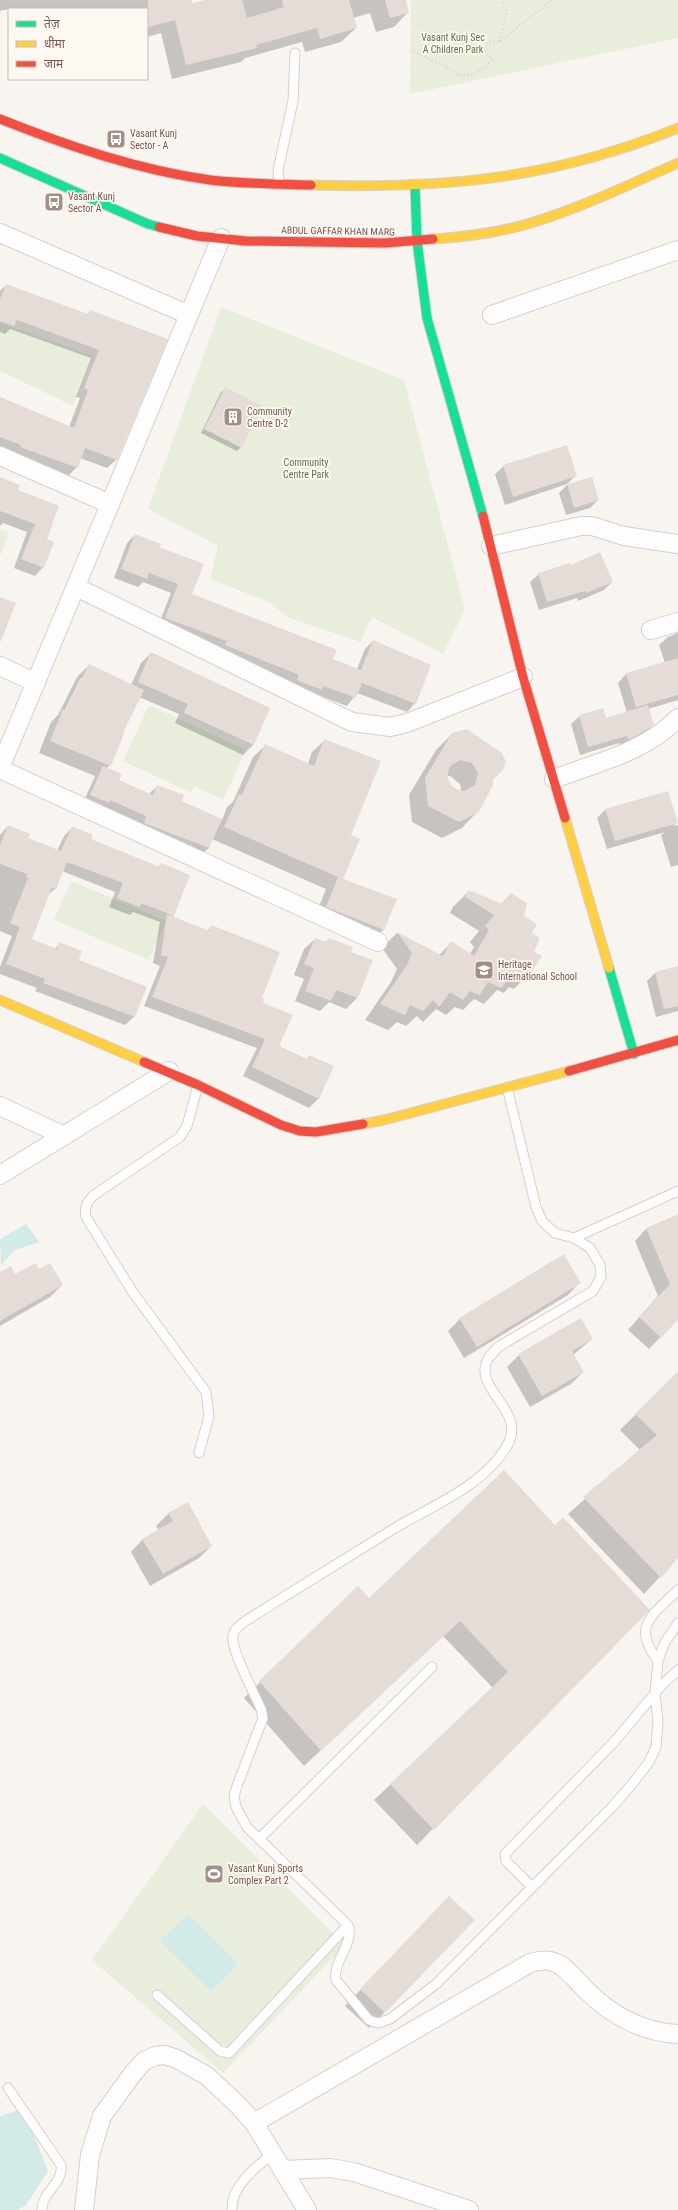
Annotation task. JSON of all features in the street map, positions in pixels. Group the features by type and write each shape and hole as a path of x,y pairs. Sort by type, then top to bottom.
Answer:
{"street":[{"path":"0,119 41,136 154,170 198,178 279,184 334,186 415,184 492,179 546,170 639,144 678,128"},
{"name":"ABDUL GAFFAR KHAN MARG","path":"0,158 148,224 197,236 246,240 385,244 460,237 524,225 592,200 678,163"},
{"path":"415,184 417,241 427,318 491,546 522,677 554,779 634,1054"},
{"path":"0,233 189,315"},
{"path":"221,238 0,768 378,942"},
{"path":"492,315 678,250"},
{"path":"0,456 110,504"},
{"path":"491,546 581,526 597,528 624,536 678,544"},
{"path":"76,587 352,722 390,727 407,724 522,677"},
{"path":"651,630 678,622"},
{"path":"0,666 36,683"},
{"path":"554,779 636,748 657,736 678,718"},
{"path":"0,1000 169,1071 281,1125 316,1132 384,1120 634,1054 678,1040"},
{"path":"0,1174 169,1071"},
{"path":"0,1106 64,1136"},
{"path":"254,2123 530,1963 552,1961 561,1966 603,2005 625,2019 648,2029 678,2034"},
{"path":"84,2210 90,2155 102,2116 134,2072 150,2058 165,2055 177,2059 207,2076 238,2105 254,2123 307,2210"},
{"path":"282,2170 330,2168 354,2172 469,2210"}],"lane":[{"path":"279,184 278,170 293,101 295,53"},
{"path":"198,1085 187,1126 180,1137 94,1195 88,1201 85,1210 86,1217 132,1291 206,1392 209,1416 199,1453"},
{"path":"507,1087 536,1207 542,1221 555,1233 574,1238 590,1248 600,1265 601,1277 593,1291 498,1347 487,1360 485,1372 498,1399 510,1417 512,1429 509,1443 499,1457 460,1491 410,1519 247,1620 237,1627 233,1635 236,1651 261,1709 262,1718 234,1796 241,1818 259,1839 348,1925 350,1934 336,1970 336,1980 366,2017 378,2023 390,2020 436,1984 613,1806 649,1762 656,1747 657,1735 655,1693 658,1661 664,1644 678,1623"},
{"path":"574,1238 678,1191"},
{"path":"658,1661 645,1640 646,1627 655,1613 678,1590"},
{"path":"259,1839 432,1667"},
{"path":"532,1887 506,1861 505,1854 614,1742 655,1693 678,1670"},
{"path":"157,1995 220,2051 226,2054 229,2053 348,1925"},
{"path":"8,2088 61,2165 61,2175 43,2200 42,2210"},
{"path":"232,2210 232,2202 240,2186 251,2172 272,2154"}],"path":[{"path":"499,42 507,11 502,4 503,0"},
{"path":"410,50 447,66 455,74 464,76 476,72 489,64 492,57 485,50 485,45 492,41 499,42 552,0"}],"green space":[{"name":"Vasant Kunj Sec A Children Park","path":"411,0 678,0 678,38 410,94"},
{"name":"Community Centre Park","path":"221,307 404,380 465,610 443,654 372,617 360,642 287,617 269,602 210,579 218,546 148,509"},
{"path":"0,323 93,356 73,406 0,371"},
{"path":"0,529 9,532 0,556"},
{"path":"149,705 246,750 223,800 194,786 191,793 123,761"},
{"path":"71,881 166,921 149,960 54,920"},
{"name":"Vasant Kunj Sports Complex Part 2","path":"203,1804 345,1945 223,2073 92,1960"}],"water":[{"path":"26,1224 39,1242 15,1250 1,1265 0,1239"},
{"path":"188,1914 238,1963 211,1991 160,1941"},
{"path":"23,2109 48,2171 26,2205 18,2210 0,2210 0,2116"}],"building":[{"path":"148,0 192,0 192,3 205,0 242,0 247,18 284,7 282,0 349,0 357,28 320,39 317,28 256,45 257,48 186,65 175,20 148,27"},
{"path":"385,0 406,0 409,13 390,18"},
{"path":"6,284 88,314 90,310 168,339 117,460 85,448 78,468 20,447 21,445 0,437 0,397 74,428 88,390 84,388 99,350 17,320 14,326 0,321 0,299"},
{"name":"Community Centre D-2","path":"225,387 262,406 242,448 204,429"},
{"path":"567,445 577,476 513,497 503,465"},
{"path":"0,477 20,485 18,490 59,506 47,539 54,542 44,568 21,559 35,524 0,511"},
{"path":"592,477 599,500 574,508 567,484"},
{"path":"135,534 161,544 159,547 204,564 192,594 337,650 333,659 361,670 373,640 431,665 416,704 362,683 356,698 323,686 322,690 297,680 299,675 225,645 227,641 165,618 178,584 149,573 147,579 121,569"},
{"path":"600,552 613,582 586,593 585,591 547,602 538,573 570,563 571,565"},
{"path":"0,597 16,603 1,641 0,641"},
{"path":"151,652 270,708 254,745 184,713 188,704 138,682"},
{"path":"678,658 678,695 636,707 626,673"},
{"path":"89,664 144,690 123,733 124,734 111,766 50,741 63,709 66,710"},
{"path":"648,705 654,725 632,738 628,739 627,736 588,747 579,715 603,708 606,718"},
{"path":"467,729 502,753 506,762 503,770 493,779 493,785 479,812 459,822 428,806 425,778 452,733","holes":["460,760 472,763 478,773 475,785 464,791 453,788 447,777 450,766"]},
{"path":"324,739 381,761 351,835 360,839 343,879 397,899 384,930 326,907 338,877 224,827 239,794 242,795 265,744 314,766"},
{"path":"103,766 122,774 119,780 153,795 157,785 184,795 182,801 222,819 209,848 144,823 146,816 110,800 109,803 90,795"},
{"path":"668,791 678,823 615,841 605,809"},
{"path":"8,825 30,834 28,838 61,851 72,826 93,835 91,839 160,867 161,863 190,875 174,916 141,903 140,907 117,898 123,883 67,862 56,889 52,887 32,939 57,949 59,942 82,951 79,960 147,987 135,1017 43,983 45,979 6,964 20,927 10,923 28,878 26,877 27,874 0,864 0,845"},
{"path":"469,890 502,904 511,893 527,903 524,916 537,924 532,933 540,938 534,952 542,956 531,973 523,971 521,977 512,974 501,988 488,982 480,995 470,991 463,1000 450,992 439,1007 433,1000 423,1011 410,1005 405,1015 380,1004 407,965 412,953 397,932 443,956 451,941 474,956 489,930 485,926 494,915 465,897"},
{"path":"167,914 209,931 211,925 280,952 262,998 264,999 263,1003 293,1015 279,1046 307,1059 309,1055 334,1066 319,1099 252,1067 265,1039 152,997 168,957 161,955"},
{"path":"315,938 327,942 329,938 353,947 351,952 373,960 358,998 336,990 331,1001 305,991 314,968 304,964"},
{"path":"678,966 678,1006 664,1009 655,972"},
{"path":"678,1214 678,1320 661,1338 639,1317 670,1284 646,1228"},
{"path":"564,1254 581,1283 477,1347 459,1318"},
{"path":"36,1263 39,1269 50,1263 63,1285 0,1321 0,1272 11,1266 15,1274"},
{"path":"581,1318 593,1339 572,1351 584,1372 542,1396 518,1354"},
{"path":"678,1371 678,1558 661,1578 583,1497 657,1435 635,1414"},
{"path":"504,1470 555,1525 563,1517 650,1610 434,1830 390,1784 508,1672 460,1621 321,1751 259,1681 358,1586 369,1598"},
{"path":"188,1502 212,1546 163,1574 142,1539 173,1521 168,1513"},
{"path":"449,1896 475,1920 385,2013 360,1989"}],"traffic: fast":[{"path":"0,158 148,224 159,227"},
{"path":"415,185 417,241 427,318 483,516"},
{"path":"609,968 634,1054"}],"traffic: slow":[{"path":"311,185 407,185 498,177 542,170 586,159 632,145 678,128"},
{"path":"433,239 467,236 513,228 544,219 602,197 678,163"},
{"path":"565,818 609,968"},
{"path":"0,1000 144,1062"},
{"path":"363,1124 384,1120 569,1071"}],"traffic: jam":[{"path":"0,119 77,148 183,176 260,184 311,185"},
{"path":"159,227 197,236 246,241 385,243 433,239"},
{"path":"483,516 523,677 565,818"},
{"path":"569,1071 678,1040"},
{"path":"144,1062 198,1085 281,1125 300,1131 316,1132 363,1124"}],"place":[{"name":"Vasant Kunj Sector - A","path":"116,139"},
{"name":"Vasant Kunj Sector A","path":"54,202"},
{"name":"Community Centre D-2","path":"233,417"},
{"name":"Heritage International School","path":"484,970"},
{"name":"Vasant Kunj Sports Complex Part 2","path":"214,1874"}]}
